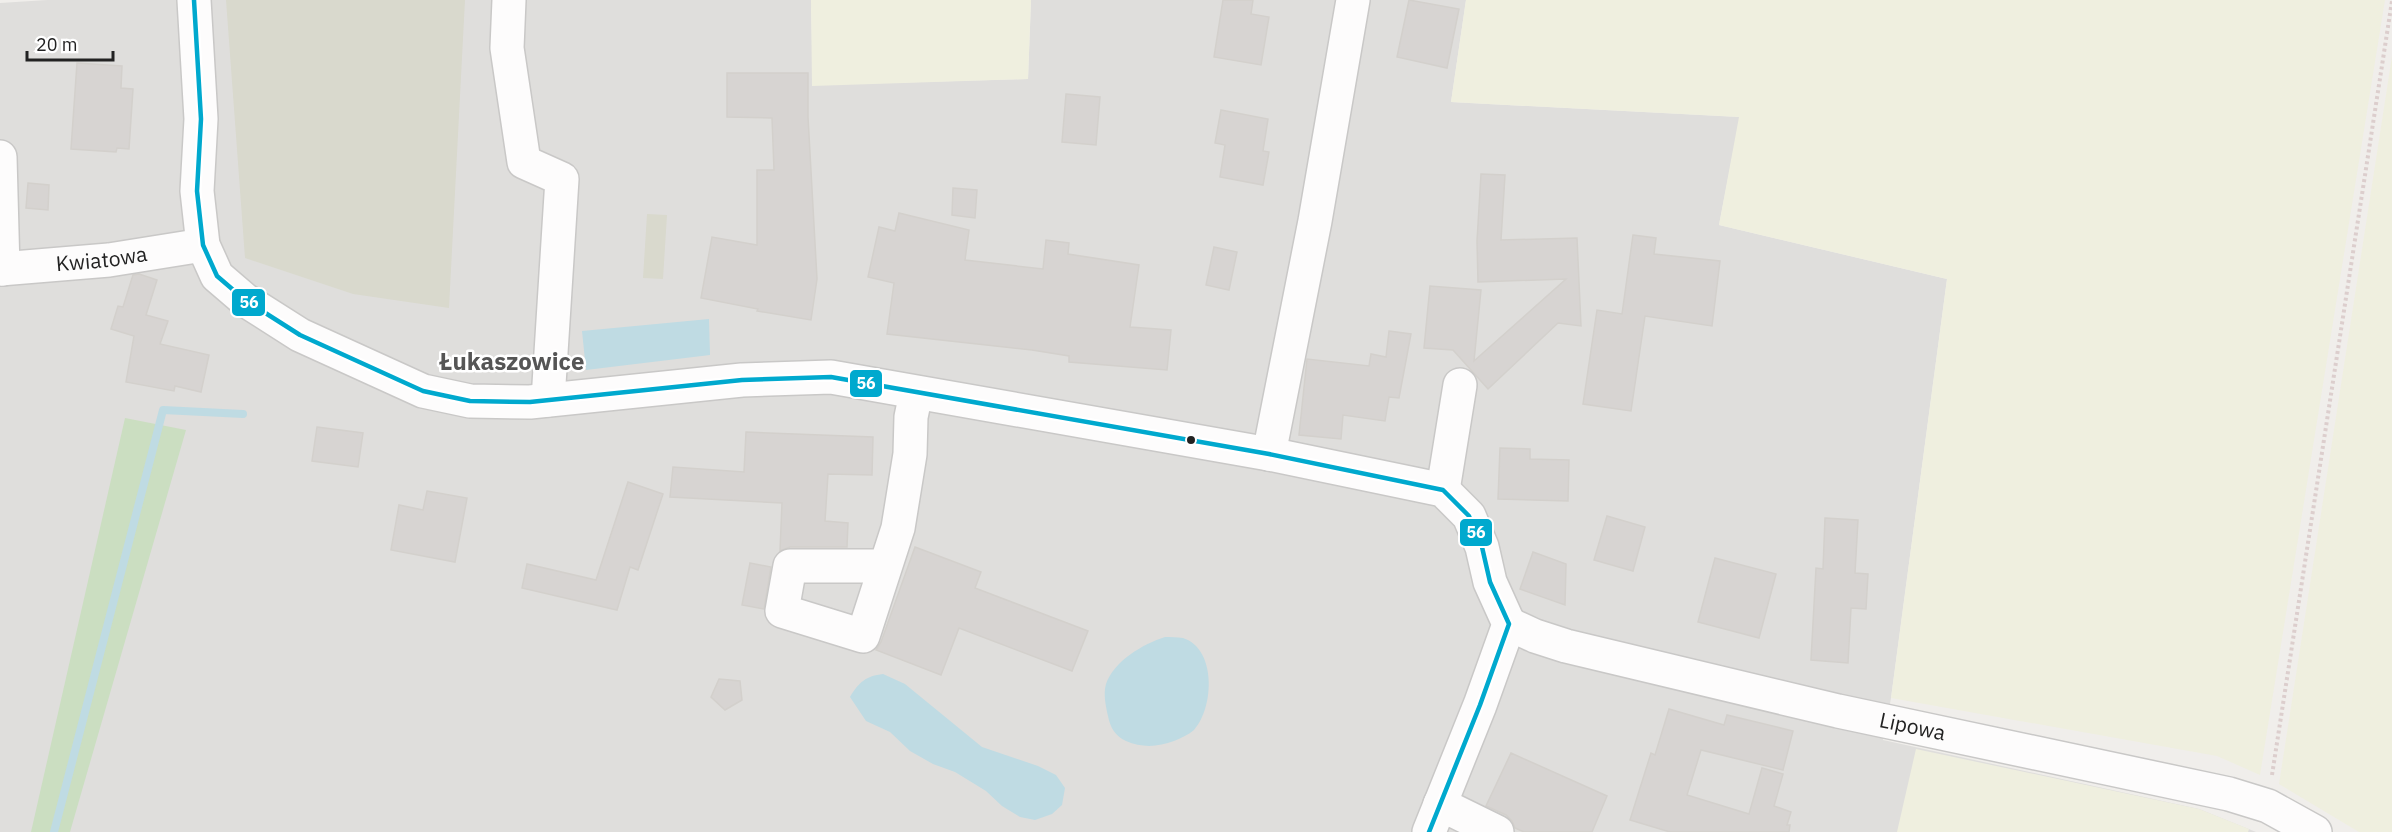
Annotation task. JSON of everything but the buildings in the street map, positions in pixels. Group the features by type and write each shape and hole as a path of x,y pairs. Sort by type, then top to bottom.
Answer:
{"street":[{"path":"194,0 201,119 197,191 203,245 217,276 245,300 300,336 423,391 470,401 548,400 742,380 831,377 1269,454 1443,490 1469,516 1482,547 1490,582 1509,624 1435,818 1497,832"},
{"path":"509,0 507,48 524,162 562,179 548,400"},
{"path":"1269,454 1315,221 1353,0"},
{"path":"0,157 1,269"},
{"name":"Kwiatowa","path":"1,269 109,260 203,245"},
{"path":"1443,490 1460,385"},
{"path":"885,566 898,528 910,454 911,417 916,393"},
{"name":"Lipowa","path":"1509,624 1535,636 1566,646 1838,711 2229,794 2268,806 2315,832"}],"path":[{"path":"2268,806 2392,1"}],"shaded area":[{"path":"47,0 811,0 813,85 1028,79 1031,0 1466,0 1451,102 1740,117 1719,225 1947,279 1891,698 1883,740 2199,809 2256,832 0,832 0,3"},
{"path":"226,0 465,0 449,308 353,294 245,258"},
{"path":"647,214 667,215 663,279 643,278"}],"green space":[{"path":"811,0 1031,0 1028,79 812,86"},
{"path":"1466,0 2385,0 2260,775 2217,756 1891,698 1947,279 1719,225 1739,117 1451,102"},
{"path":"2392,56 2392,832 2359,832 2279,784"},
{"path":"125,418 186,430 70,832 31,832"},
{"path":"1916,749 2199,809 2249,829 2248,832 1897,832"}],"water":[{"path":"709,319 710,355 586,370 582,331"},
{"path":"1165,637 1183,638 1194,644 1202,654 1209,680 1206,708 1194,730 1182,738 1168,743 1144,746 1126,741 1116,734 1109,720 1105,700 1106,684 1116,668 1130,654"},
{"path":"883,674 905,684 982,747 1038,766 1056,775 1065,788 1062,805 1052,814 1035,820 1020,817 1002,806 986,791 955,772 933,764 910,751 890,732 866,721 850,697 864,681 872,676"}],"waterway":[{"path":"54,832 163,410 243,414"}],"transit line":[{"name":"56","path":"194,0 201,119 197,191 203,245 217,276 245,300 300,335 423,391 470,401 530,402 742,380 831,377 1269,454 1443,490 1469,516 1482,547 1490,582 1509,624 1480,705 1429,832"}],"district":[{"name":"Łukaszowice","path":"512,362"}]}
